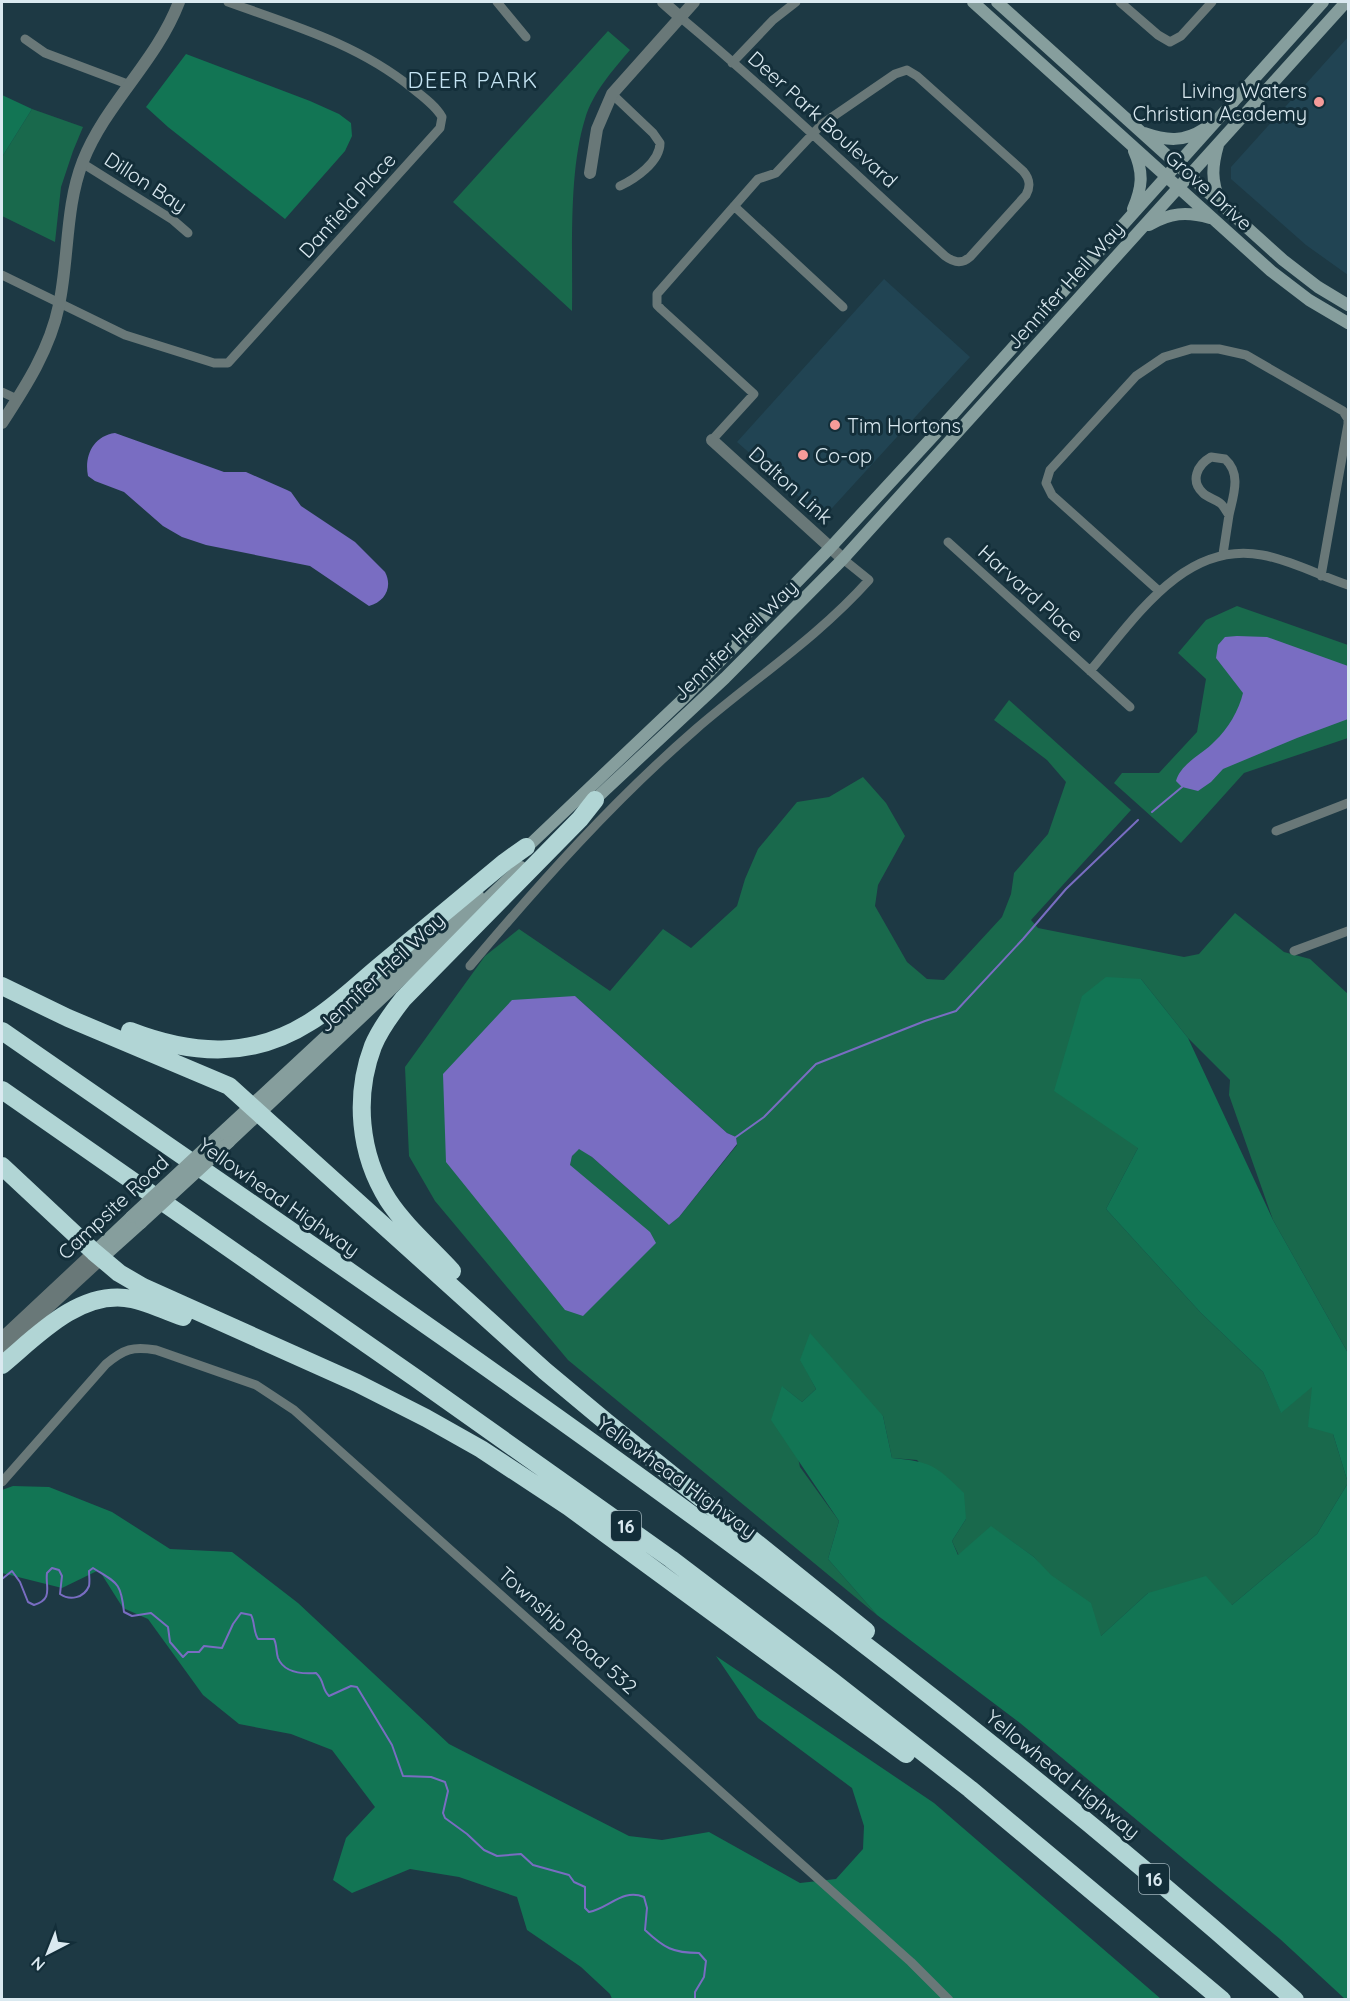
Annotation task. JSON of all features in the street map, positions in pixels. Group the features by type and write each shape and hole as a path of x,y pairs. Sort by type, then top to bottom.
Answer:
{"highway":[{"path":"519,1347 501,1322 403,1220 388,1200 367,1154 362,1121 362,1092 366,1067 374,1043 403,999 580,819 595,800"},
{"path":"2,985 151,1039 177,1046 199,1050 219,1050 278,1039 324,1012 526,847"},
{"path":"2,985 68,1018 229,1086 519,1347 605,1421 847,1615 927,1684 957,1717"},
{"name":"Yellowhead Highway","path":"2,1031 601,1449 821,1611 957,1717 1107,1840 1295,2000"},
{"name":"16","path":"2,1090 671,1559 832,1681 1016,1828 1222,2000"},
{"path":"2,1166 119,1273 143,1287 426,1418 490,1455 569,1507 989,1814 1016,1828"},
{"path":"2,1365 74,1309 117,1298 137,1300 317,1366"}],"main road":[{"name":"Grove Drive","path":"973,2 1284,282 1348,323"},
{"name":"Grove Drive","path":"997,2 1295,270 1348,305"},
{"name":"Jennifer Heil Way","path":"136,1220 229,1142 256,1109 526,847 682,700 830,548 937,432 1323,2"},
{"name":"Jennifer Heil Way","path":"256,1109 595,800 725,678 843,559 1346,2"},
{"path":"1140,132 1175,141 1193,136 1215,122"},
{"path":"1219,142 1213,160 1212,174 1213,187 1221,205"},
{"path":"1127,220 1139,195 1142,178 1140,164 1131,145"},
{"path":"1140,230 1163,217 1180,213 1196,214 1213,219"},
{"name":"Campsite Road","path":"98,1255 136,1220 215,1139 256,1109"}],"street":[{"path":"2,423 46,347 59,303 73,198 82,163 97,134 161,41 179,2"},
{"name":"Danfield Place","path":"59,303 125,335 214,363 228,363 440,128 442,120 435,107 404,81 378,64 342,44 228,2"},
{"path":"497,2 526,37"},
{"name":"Deer Park Boulevard","path":"663,2 945,256 958,263 970,257 1029,190 1028,179 1023,171 917,76 907,70 895,74 810,134"},
{"path":"590,173 597,129 612,94 694,2"},
{"path":"732,63 773,20 796,2"},
{"path":"1120,2 1161,38 1170,42 1180,36 1212,2"},
{"path":"25,39 45,53 130,85"},
{"path":"612,94 654,133 660,143 658,152 638,175 620,186"},
{"path":"712,440 754,394 661,309 656,300 661,289 758,179 776,173 810,134"},
{"name":"Dillon Bay","path":"82,163 173,220 188,233"},
{"path":"734,206 843,307"},
{"path":"2,275 59,303"},
{"path":"1160,591 1052,495 1046,483 1050,470 1136,376 1164,357 1191,349 1219,349 1246,355 1343,411 1346,415 1348,424 1321,576"},
{"path":"2,392 17,399"},
{"name":"Dalton Link","path":"712,440 843,559"},
{"path":"1223,554 1235,483 1234,470 1225,459 1210,457 1204,460 1197,472 1198,486 1207,496 1219,502 1229,515"},
{"name":"Harvard Place","path":"948,542 1130,707"},
{"path":"1090,671 1160,591 1199,562 1223,554 1263,555 1348,585"},
{"name":"Jennifer Heil Way","path":"470,966 553,871 630,789 697,728 824,626 869,580 843,559"},
{"path":"1276,831 1348,803"},
{"path":"1294,951 1348,931"},
{"name":"Campsite Road","path":"2,1338 98,1255"},
{"name":"Campsite Road","path":"2,1350 98,1255"},
{"name":"Township Road 532","path":"2,1482 106,1364 128,1349 141,1347 156,1350 255,1385 294,1410 911,1962 949,2000"}],"shaded area":[{"name":"Living Waters Christian Academy","path":"1348,37 1348,275 1306,245 1231,179 1231,167"},
{"path":"884,279 970,357 823,518 737,442"},
{"path":"115,433 224,472 246,472 291,492 301,506 355,542 385,572 388,583 386,593 379,601 369,606 310,566 206,545 182,537 163,526 124,492 88,476 87,461 92,448 101,438"},
{"path":"1225,637 1267,637 1348,666 1348,719 1223,769 1211,782 1198,791 1182,787 1176,781 1183,769 1210,746 1229,725 1241,699 1243,693 1216,658 1218,645"},
{"path":"575,996 727,1133 736,1137 737,1144 679,1217 669,1225 592,1157 579,1149 572,1156 570,1165 650,1232 656,1243 583,1316 565,1310 446,1162 443,1074 512,1000"}],"green space":[{"path":"608,31 630,50 604,82 593,100 585,119 580,141 572,214 572,311 453,202"},
{"path":"186,54 310,101 339,114 351,123 352,136 345,151 285,219 146,107"},
{"path":"2,95 32,109 2,157"},
{"path":"32,109 83,127 61,187 55,242 2,216 2,157"},
{"path":"1237,606 1348,645 1348,738 1244,773 1181,843 1114,783 1122,773 1159,773 1197,732 1206,679 1178,653 1206,620"},
{"path":"1009,700 1131,810 1031,920 1038,928 1184,957 1199,954 1235,913 1284,952 1310,959 1348,994 1348,1353 1273,1220 1229,1095 1230,1080 1188,1038 1141,979 1138,1148 1106,1209 1201,1313 1263,1372 1281,1412 1312,1386 1333,1434 1348,1483 1317,1534 1232,1605 1148,1593 1100,1637 1034,1557 991,1527 959,1556 952,1541 966,1519 917,1460 892,1458 883,1416 801,1360 816,1389 802,1402 783,1387 800,1467 839,1521 828,1559 877,1615 568,1360 435,1201 409,1156 405,1067 485,956 519,929 610,991 663,929 691,948 737,906 745,879 758,849 797,802 829,797 863,777 886,803 905,836 878,885 875,906 907,962 927,979 944,980 1002,917 1011,894 1014,873 1048,834 1066,782 1047,760 994,720","holes":["575,996 727,1133 736,1137 737,1145 679,1217 669,1225 579,1148 572,1156 570,1165"]},
{"path":"1106,977 1141,979 1188,1038 1273,1220 1348,1353 1348,1483 1333,1434 1308,1427 1312,1387 1281,1413 1263,1372 1201,1313 1106,1209 1138,1148 1054,1091 1082,996"},
{"path":"810,1333 883,1416 892,1458 932,1466 964,1493 966,1519 952,1541 958,1555 991,1526 1034,1557 1051,1575 1091,1603 1101,1636 1148,1593 1206,1576 1232,1605 1317,1534 1348,1483 1348,1999 1345,1999 1280,1939 1020,1723 877,1615 828,1559 839,1521 771,1420 782,1386 802,1402 816,1389 800,1360"},
{"path":"13,1486 49,1487 112,1512 170,1549 232,1552 298,1603 449,1744 629,1836 662,1840 709,1832 800,1883 836,1879 863,1849 864,1826 852,1788 758,1718 716,1656 934,1803 1161,1999 612,1999 610,1994 581,1967 527,1930 517,1897 459,1877 410,1869 352,1893 333,1880 346,1838 375,1807 332,1750 291,1734 239,1724 203,1695 148,1619 123,1608 99,1570 62,1588 2,1573 2,1490"}],"waterway":[{"path":"1152,812 1182,787"},
{"path":"736,1137 764,1117 816,1064 956,1011 1066,889 1138,820"},
{"path":"2,1579 12,1571 20,1582 28,1602 34,1605 46,1596 47,1573 52,1568 59,1570 62,1576 60,1594 72,1598 80,1596 87,1590 89,1571 93,1568 116,1584 124,1612 132,1616 151,1613 168,1627 170,1642 183,1657 188,1652 199,1652 204,1646 222,1648 241,1613 251,1615 258,1639 274,1639 278,1658 289,1670 316,1673 329,1696 351,1686 357,1687 392,1745 403,1776 431,1777 445,1782 448,1791 443,1813 445,1818 484,1850 497,1856 521,1854 533,1865 569,1875 574,1882 585,1887 585,1908 589,1912 629,1895 644,1897 647,1908 645,1930 669,1948 682,1952 699,1953 706,1961 704,1977 695,1992 697,2000"}],"place":[{"name":"Living Waters Christian Academy","path":"1319,102"},
{"name":"Tim Hortons","path":"835,425"},
{"name":"Co-op","path":"803,455"}],"district":[{"name":"DEER PARK","path":"473,80"}]}
